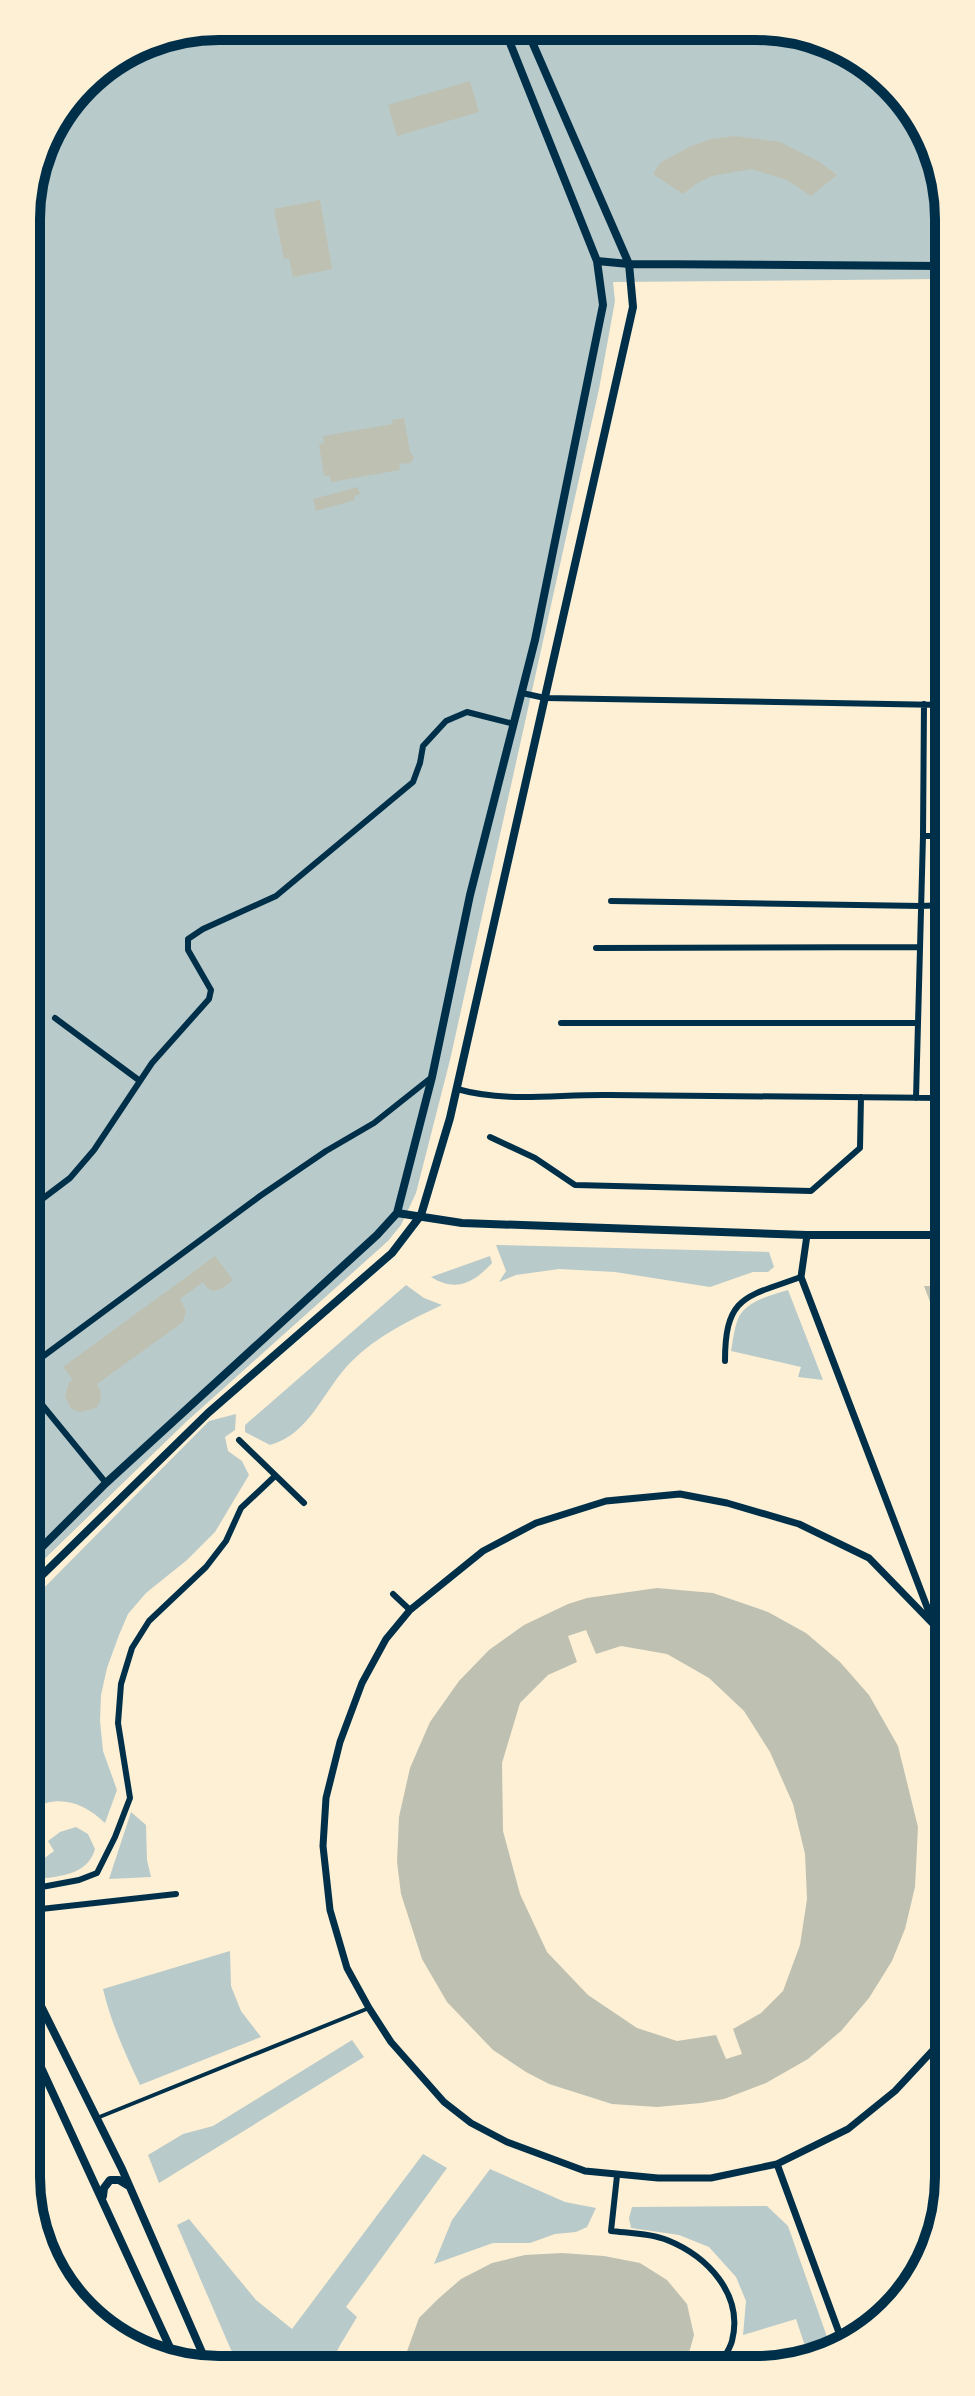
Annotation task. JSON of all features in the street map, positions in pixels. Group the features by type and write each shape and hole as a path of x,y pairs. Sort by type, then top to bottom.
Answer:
{"main road":[{"path":"40,1549 106,1483 377,1235 397,1213 432,1077 470,895 538,625 603,305 597,261 509,40"},
{"path":"40,1577 208,1413 392,1253 421,1215 457,1089 633,307 629,264 531,40"},
{"path":"597,261 629,264 935,266"},
{"path":"397,1213 462,1223 807,1235 935,1235"},
{"path":"40,2004 129,2186 203,2355"},
{"path":"40,2065 171,2350"},
{"path":"103,2200 104,2188 110,2180 119,2180 129,2186"}],"street":[{"path":"522,693 545,698 935,705"},
{"path":"916,1098 924,704"},
{"path":"40,1201 70,1178 94,1150 152,1063 209,999 211,990 188,950 188,939 276,896 413,782 423,746 446,721 467,712 514,724"},
{"path":"923,836 935,836"},
{"path":"611,901 935,905"},
{"path":"596,948 920,947"},
{"path":"55,1018 140,1081"},
{"path":"561,1023 918,1023"},
{"path":"40,1359 260,1196 374,1123 432,1077"},
{"path":"457,1089 501,1098 583,1095 935,1098"},
{"path":"490,1137 535,1158 575,1185 811,1191 860,1148 861,1097"},
{"path":"807,1235 801,1277 935,1626"},
{"path":"725,1361 726,1327 736,1305 748,1296 801,1277"},
{"path":"40,1402 106,1483"},
{"path":"239,1440 304,1503"},
{"path":"40,1887 79,1880 97,1873 130,1798 118,1723 121,1684 132,1648 149,1621 206,1567 226,1541 241,1508 275,1476"},
{"path":"935,1626 869,1558 799,1524 727,1503 680,1494 606,1501 536,1523 483,1551 410,1610 386,1639 362,1683 340,1742 326,1798 323,1846 330,1910 347,1968 391,2042 444,2102 471,2123 542,2157 585,2171 617,2176 711,2178 777,2164 848,2129 895,2091 935,2048"},
{"path":"393,1594 410,1610"},
{"path":"40,1909 176,1894"},
{"path":"97,2118 369,2008"},
{"path":"777,2164 840,2335"},
{"path":"617,2176 611,2231 664,2238 696,2255 722,2281 733,2311 732,2342 724,2356"}],"shaded area":[{"path":"207,40 768,40 814,49 835,58 874,84 891,101 921,150 933,196 935,279 613,282 615,301 599,389 450,1060 416,1193 401,1225 388,1241 187,1421 40,1563 40,207 46,173 58,140 84,101 120,70 140,58 173,46"},
{"path":"496,1245 769,1252 774,1267 768,1272 753,1272 710,1287 615,1272 559,1269 516,1275 499,1282 506,1271"},
{"path":"490,1256 492,1263 463,1284 448,1284 431,1277"},
{"path":"406,1285 424,1298 442,1305 394,1329 362,1352 342,1372 307,1421 284,1439 270,1445 245,1432 245,1425"},
{"path":"788,1290 823,1380 798,1377 801,1367 731,1351 742,1313 760,1300"},
{"path":"236,1414 235,1430 225,1437 228,1451 242,1461 249,1475 215,1532 187,1560 146,1593 128,1614 119,1635 101,1695 103,1751 117,1790 105,1823 88,1810 70,1802 40,1804 40,1592 209,1421"},
{"path":"131,1812 146,1825 151,1877 109,1879"},
{"path":"76,1827 88,1834 95,1849 91,1858 78,1870 40,1879 40,1861 54,1851 48,1841 60,1832"},
{"path":"230,1951 231,1986 241,2011 261,2037 140,2085 114,2026 103,1989"},
{"path":"352,2040 364,2057 159,2183 148,2155 183,2134 213,2126"},
{"path":"423,2154 447,2168 346,2307 357,2317 335,2356 234,2356 177,2225 189,2219 256,2300 292,2329"},
{"path":"490,2169 565,2202 596,2208 587,2227 530,2243 493,2243 434,2264 452,2220"},
{"path":"767,2206 788,2226 828,2341 806,2349 796,2319 743,2335 746,2301 736,2277 709,2247 679,2235 631,2228 629,2218 632,2207"}],"building":[{"path":"470,81 479,112 397,136 388,105"},
{"path":"735,136 780,142 818,161 837,175 811,196 787,180 751,169 712,176 683,194 653,174 660,163 691,146"},
{"path":"320,200 332,269 293,277 289,258 284,259 274,209"},
{"path":"404,418 410,452 414,457 411,463 399,464 400,470 331,482 330,476 324,476 319,444 324,443 323,436 393,424 392,420"},
{"path":"358,487 360,494 354,496 355,500 316,511 313,499"},
{"path":"215,1256 233,1280 213,1291 203,1282 180,1299 186,1311 183,1322 97,1384 101,1392 96,1408 80,1412 71,1409 65,1396 69,1382 73,1380 63,1367"},
{"path":"924,1286 935,1286 935,1315"},
{"path":"657,1588 713,1593 768,1612 806,1633 840,1662 869,1695 898,1746 918,1827 915,1887 905,1929 892,1961 869,1998 841,2031 808,2059 766,2083 724,2099 657,2107 612,2104 549,2084 526,2072 493,2050 447,2002 422,1959 401,1894 397,1862 399,1817 410,1768 430,1722 459,1681 489,1650 524,1625 587,1598","holes":["586,1630 596,1654 621,1646 667,1654 709,1678 744,1711 770,1752 793,1804 805,1854 807,1899 800,1945 783,1991 761,2013 733,2029 742,2054 726,2059 716,2035 677,2041 637,2028 588,1995 547,1952 520,1894 503,1831 502,1763 520,1703 548,1675 577,1662 568,1636"]},
{"path":"562,2253 640,2263 667,2280 687,2304 694,2335 688,2356 405,2356 419,2318 461,2279 492,2263 525,2255"}]}
